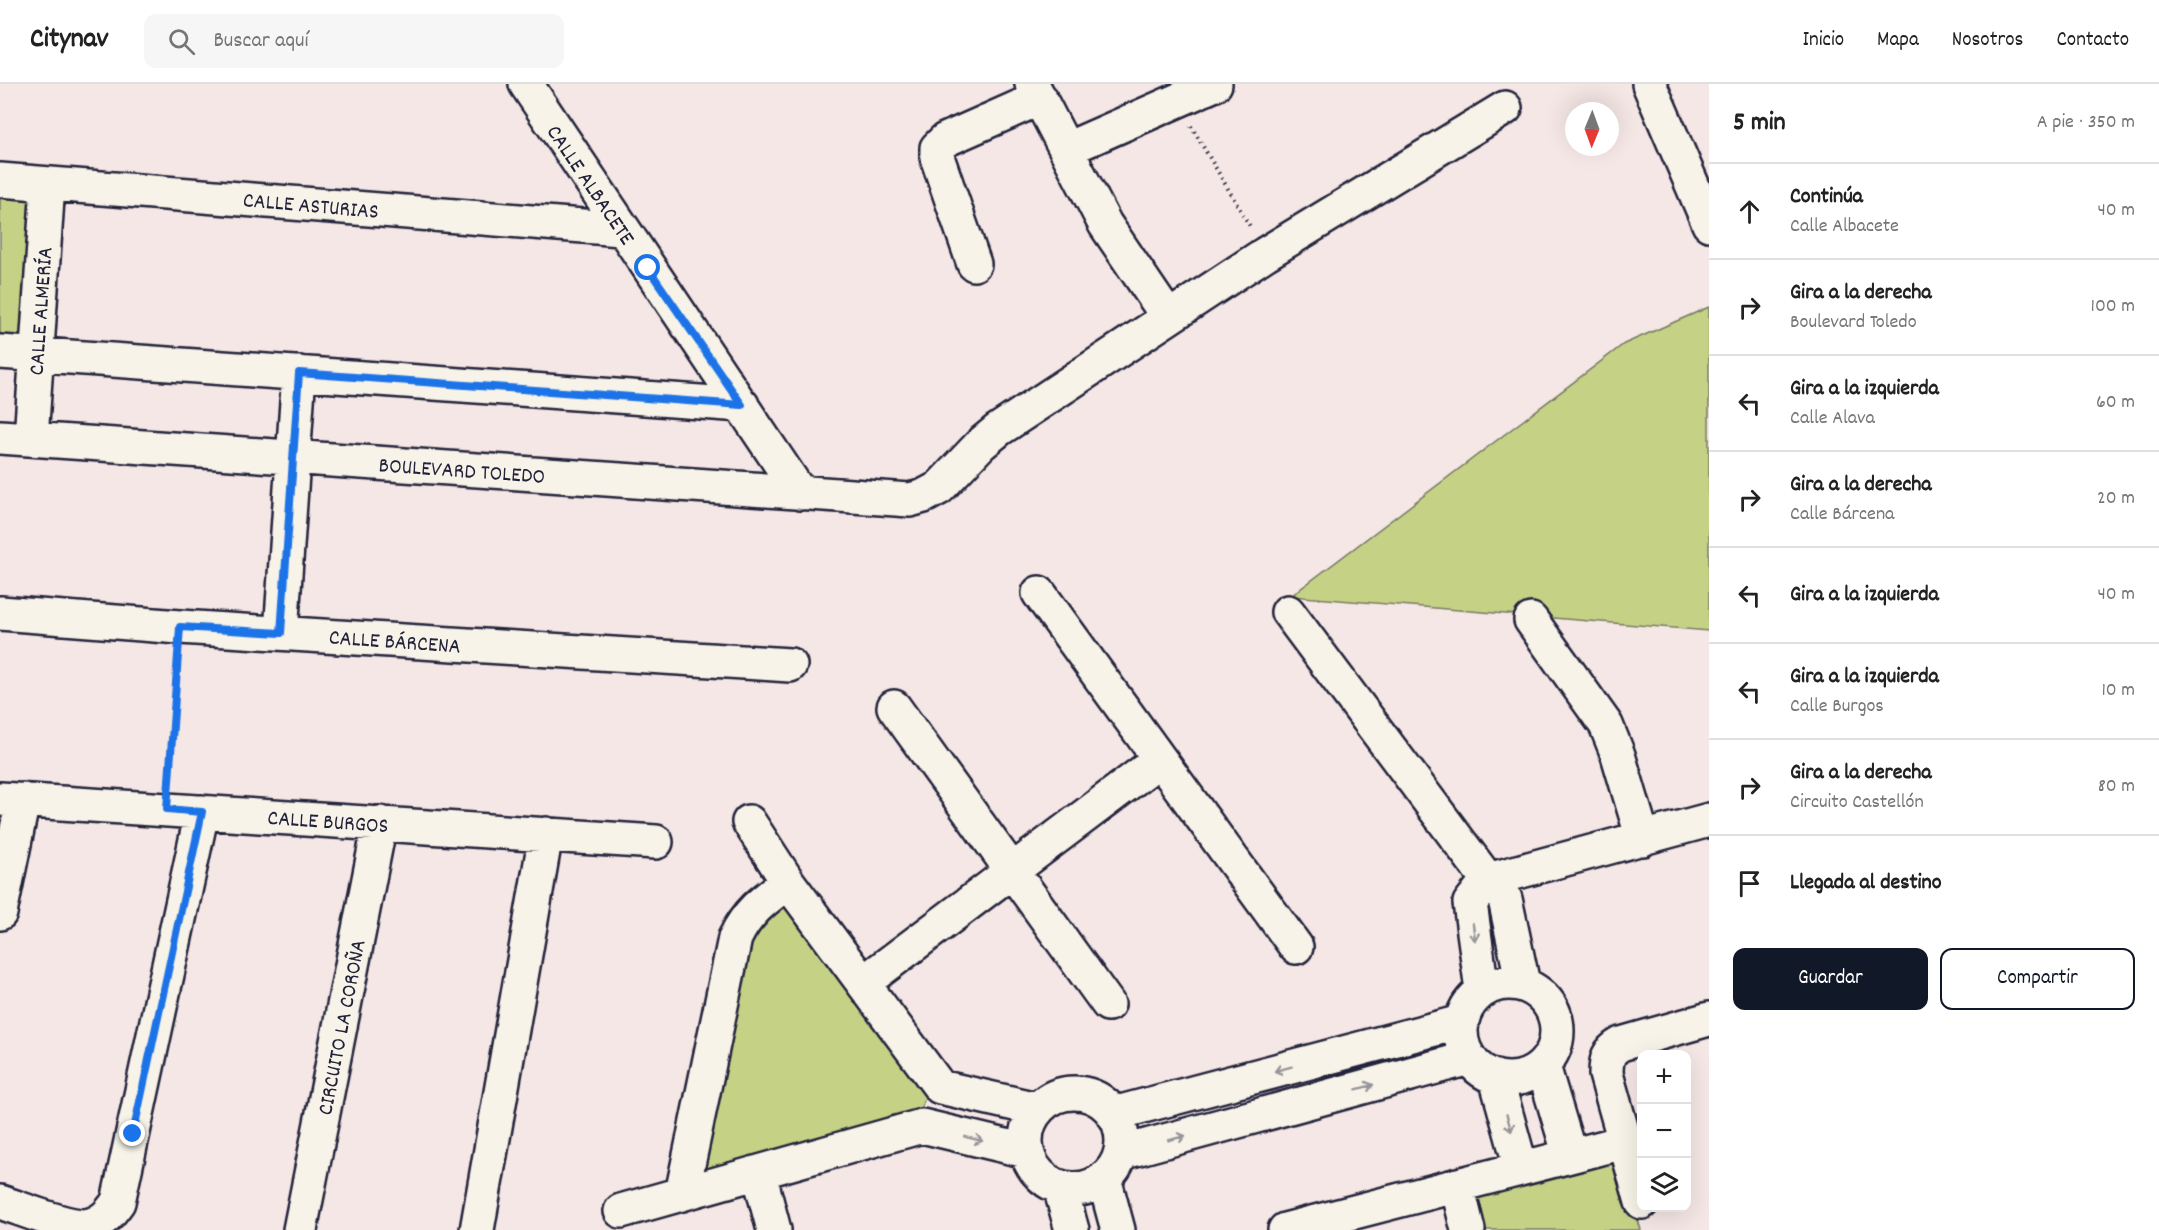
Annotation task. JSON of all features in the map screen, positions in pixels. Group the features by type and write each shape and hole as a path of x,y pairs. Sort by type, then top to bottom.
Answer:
{"street":[{"name":"CALLE ALBACETE","path":"526,84 800,493"},
{"path":"1648,84 1709,224"},
{"path":"1067,149 1178,102 1212,85"},
{"path":"974,264 937,157 937,148 945,140 1036,91 1105,224 1168,317 1265,254 1505,108"},
{"name":"CALLE ASTURIAS","path":"0,180 621,229"},
{"name":"CALLE ALMERÍA","path":"15,438 35,355 48,183"},
{"name":"BOULEVARD TOLEDO","path":"15,438 910,500 939,488 981,444 998,430 1168,317"},
{"path":"0,352 742,405"},
{"path":"281,633 299,373"},
{"path":"1039,593 1296,947"},
{"path":"1288,612 1488,880 1505,899 1523,984"},
{"name":"CALLE BÁRCENA","path":"0,613 180,627 790,665"},
{"path":"1532,620 1606,725 1618,755 1643,839"},
{"path":"894,707 1108,1004"},
{"path":"863,983 1159,760"},
{"path":"0,913 11,799"},
{"name":"CALLE BURGOS","path":"11,799 656,842"},
{"path":"0,1202 75,1226 88,1226 109,1215 118,1202 202,812"},
{"path":"1482,990 1470,903 1488,880 1709,820"},
{"path":"749,822 788,882 940,1086 1038,1109"},
{"name":"CIRCUITO LA COROÑA","path":"300,1230 380,823"},
{"path":"477,1230 546,834"},
{"path":"682,1194 735,938 743,921 755,907 788,882"},
{"path":"1509,982 1523,984 1536,990 1555,1012 1558,1026 1557,1041 1552,1055 1543,1066 1529,1076 1513,1080 1496,1078 1481,1071 1468,1058 1461,1041 1461,1022 1468,1004 1482,990 1495,984 1509,982"},
{"path":"1637,1188 1606,1074 1608,1056 1612,1049 1621,1044 1709,1019"},
{"path":"1113,1114 1461,1022"},
{"path":"1118,1230 1112,1166 1121,1133 1113,1114 1104,1103 1091,1096 1076,1093 1062,1094 1049,1100 1038,1109 1029,1122 1025,1136 1030,1163 1048,1182 1060,1187 1083,1188 1094,1185 1112,1166 1468,1058"},
{"path":"1543,1066 1570,1156"},
{"path":"1496,1078 1521,1168"},
{"path":"922,1126 940,1086"},
{"path":"621,1211 922,1126 1026,1151"},
{"path":"1285,1230 1624,1142"},
{"path":"759,1173 774,1230"},
{"path":"1456,1185 1468,1230"},
{"path":"1060,1187 1072,1230"},
{"path":"1644,1212 1649,1230"}],"path":[{"path":"1178,102 1265,254"},
{"path":"167,809 180,627"}],"green space":[{"path":"0,195 34,198 25,345 0,343"},
{"path":"1709,307 1709,631 1291,596 1624,344"},
{"path":"781,900 929,1086 917,1120 696,1176 749,934"},
{"path":"1618,1154 1641,1230 1482,1230 1474,1194"}],"route":[{"path":"133,1134 202,812 167,809 180,627 281,633 299,373 742,405 648,268"}]}
